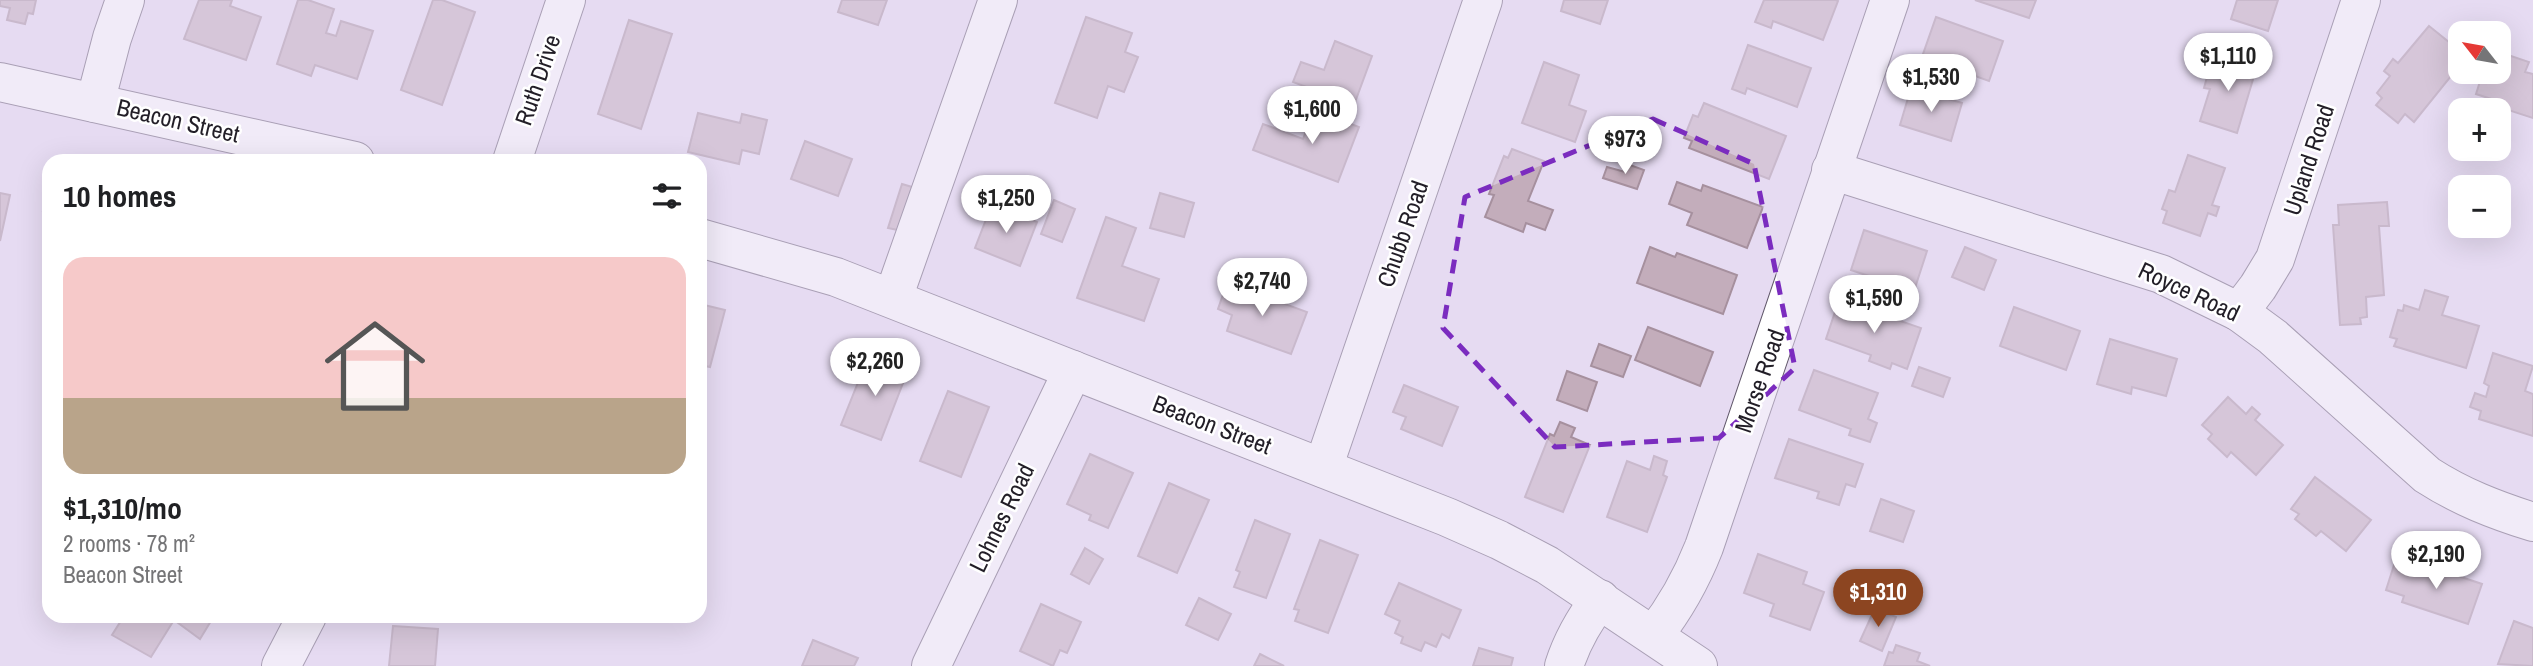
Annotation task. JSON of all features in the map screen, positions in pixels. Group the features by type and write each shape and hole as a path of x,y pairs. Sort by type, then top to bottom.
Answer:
{"street":[{"path":"96,103 112,38 125,0"},
{"name":"Ruth Drive","path":"514,154 566,0"},
{"path":"892,298 998,0"},
{"name":"Chubb Road","path":"1323,468 1483,0"},
{"name":"Morse Road","path":"1654,635 1675,609 1690,582 1704,547 1890,0"},
{"name":"Upland Road","path":"2239,312 2275,259 2361,0"},
{"name":"Beacon Street","path":"0,82 324,154"},
{"name":"Royce Road","path":"1831,170 2161,274 2239,312 2273,337 2427,475 2455,493 2483,506 2533,522"},
{"name":"Beacon Street","path":"707,240 823,273 892,298 1499,540 1547,565 1698,666"},
{"name":"Lohnes Road","path":"932,666 1073,370"},
{"path":"1564,666 1582,623 1600,599"},
{"path":"281,666 303,623"}],"highlighted area":[{"path":"1653,119 1754,164 1795,368 1719,438 1555,447 1443,328 1465,197"}],"building":[{"path":"0,0 36,0 33,14 28,13 25,24 7,20 10,8 0,6"},
{"path":"199,0 232,0 230,6 261,17 246,60 184,39"},
{"path":"298,0 308,0 334,9 326,33 336,36 341,21 373,31 357,79 315,65 311,76 277,64"},
{"path":"433,0 442,0 475,12 442,105 401,90"},
{"path":"842,0 887,0 878,25 838,12"},
{"path":"1564,0 1608,0 1600,24 1561,11"},
{"path":"1764,0 1838,1 1823,40 1773,21 1771,28 1755,22"},
{"path":"1975,0 2036,0 2029,18"},
{"path":"2237,0 2278,0 2268,31 2231,19"},
{"path":"1086,17 1132,33 1125,52 1138,57 1124,92 1108,86 1097,118 1055,103"},
{"path":"1936,17 2003,41 1989,81 1922,57"},
{"path":"629,20 672,34 641,129 598,114"},
{"path":"2429,26 2448,41 2448,80 2414,122 2405,114 2398,123 2376,105 2382,98 2377,93 2390,76 2384,71 2393,59 2398,63"},
{"path":"1335,41 1372,56 1354,105 1293,82 1301,62 1324,70"},
{"path":"1748,45 1811,68 1797,107 1747,88 1745,94 1732,89"},
{"path":"2221,55 2257,66 2237,133 2200,121 2210,89 2204,88 2211,63 2217,65"},
{"path":"2511,56 2529,62 2525,72 2533,74 2533,118 2511,111 2511,98 2488,98 2476,94 2479,84 2511,84"},
{"path":"1544,62 1579,75 1569,105 1586,111 1575,142 1522,123"},
{"path":"1911,88 1962,103 1951,141 1900,125"},
{"path":"1704,103 1786,136 1769,179 1689,148 1692,141 1684,138 1693,115 1698,117"},
{"path":"1314,110 1359,127 1338,182 1253,150 1263,124 1303,139"},
{"path":"698,113 740,123 742,114 767,120 759,154 742,150 739,164 707,156 707,154 688,152"},
{"path":"805,141 852,159 838,196 791,179"},
{"path":"1512,149 1544,161 1528,201 1553,210 1545,230 1526,223 1523,232 1485,217 1494,195 1489,194 1504,156 1508,158"},
{"path":"2188,155 2225,168 2212,205 2219,207 2216,216 2208,213 2200,236 2163,223 2167,211 2162,209 2169,190 2175,192"},
{"path":"1627,164 1644,170 1637,189 1603,178 1607,167 1625,172"},
{"path":"1677,182 1701,191 1703,185 1763,207 1747,248 1687,225 1692,213 1669,204"},
{"path":"902,184 912,187 898,230 888,228"},
{"path":"0,193 10,195 0,241"},
{"path":"1160,193 1194,203 1184,237 1150,228"},
{"path":"1054,200 1075,209 1062,242 1041,234"},
{"path":"2387,202 2389,226 2379,226 2384,295 2366,297 2367,317 2360,318 2361,324 2340,325 2333,225 2339,225 2338,205"},
{"path":"992,204 1037,222 1020,266 975,248"},
{"path":"1106,217 1136,228 1122,266 1159,279 1144,321 1077,298"},
{"path":"1864,230 1927,251 1914,291 1851,270"},
{"path":"1650,247 1675,257 1677,253 1737,275 1723,314 1637,283"},
{"path":"1965,247 1996,260 1984,290 1952,277"},
{"path":"1227,283 1307,312 1291,354 1227,331 1232,315 1218,309"},
{"path":"2425,290 2448,297 2442,315 2479,326 2466,368 2394,346 2397,339 2390,337 2398,310 2403,311 2404,305 2419,310"},
{"path":"1839,300 1921,328 1907,369 1892,363 1890,369 1869,361 1871,355 1826,339"},
{"path":"707,306 725,310 710,367 707,366"},
{"path":"2014,307 2080,331 2066,370 2000,346"},
{"path":"1648,327 1713,352 1700,386 1635,360"},
{"path":"2110,339 2177,359 2166,396 2132,387 2131,394 2097,384"},
{"path":"1599,344 1631,356 1623,377 1591,366"},
{"path":"2493,353 2533,366 2525,391 2533,394 2533,436 2479,419 2481,411 2470,407 2475,393 2486,397 2489,386 2484,383"},
{"path":"869,355 908,370 881,440 841,425"},
{"path":"1919,367 1950,378 1943,397 1912,386"},
{"path":"1814,370 1878,393 1868,419 1877,423 1870,442 1849,435 1851,429 1799,410"},
{"path":"1567,371 1597,382 1587,411 1557,400"},
{"path":"1404,385 1458,407 1442,446 1401,429 1406,417 1393,412"},
{"path":"948,391 989,407 961,477 920,461"},
{"path":"2228,397 2246,414 2252,407 2260,414 2255,420 2283,445 2256,475 2231,452 2227,457 2208,439 2212,434 2202,425"},
{"path":"1560,422 1575,428 1571,437 1590,445 1563,512 1525,497 1550,434 1554,436"},
{"path":"1789,439 1863,464 1855,487 1846,484 1839,505 1817,498 1819,492 1775,478"},
{"path":"1090,454 1133,473 1108,528 1089,520 1091,515 1067,504"},
{"path":"1654,456 1667,461 1663,475 1667,477 1647,532 1607,517 1627,461 1650,470"},
{"path":"2315,477 2371,520 2346,551 2321,531 2316,536 2295,519 2299,514 2291,509"},
{"path":"1169,483 1209,500 1177,573 1138,556"},
{"path":"1881,499 1914,511 1903,542 1870,531"},
{"path":"1255,520 1290,534 1266,598 1234,587 1240,572 1236,570"},
{"path":"1320,540 1358,555 1328,633 1295,621 1299,610 1294,609"},
{"path":"1085,548 1103,559 1089,584 1071,574"},
{"path":"1758,554 1807,572 1803,584 1824,592 1810,630 1770,616 1774,604 1744,593"},
{"path":"2413,561 2482,584 2468,624 2402,602 2404,596 2386,590 2394,565 2410,571"},
{"path":"1399,583 1461,610 1449,638 1442,634 1436,647 1425,642 1421,651 1401,643 1403,637 1395,633 1400,621 1385,614"},
{"path":"1199,598 1231,614 1218,640 1186,625"},
{"path":"1041,604 1081,622 1067,653 1060,650 1053,666 1020,651"},
{"path":"1875,608 1896,617 1882,651 1860,641"},
{"path":"2514,621 2533,628 2533,666 2498,664"},
{"path":"120,623 172,623 151,657 112,635"},
{"path":"178,623 210,623 200,639"},
{"path":"393,626 438,629 435,666 389,666"},
{"path":"813,640 858,658 854,666 802,666"},
{"path":"1896,645 1920,653 1917,661 1930,666 1884,666 1889,652 1893,653"},
{"path":"1479,648 1513,658 1511,666 1473,666"},
{"path":"1260,654 1284,666 1254,666"}]}
